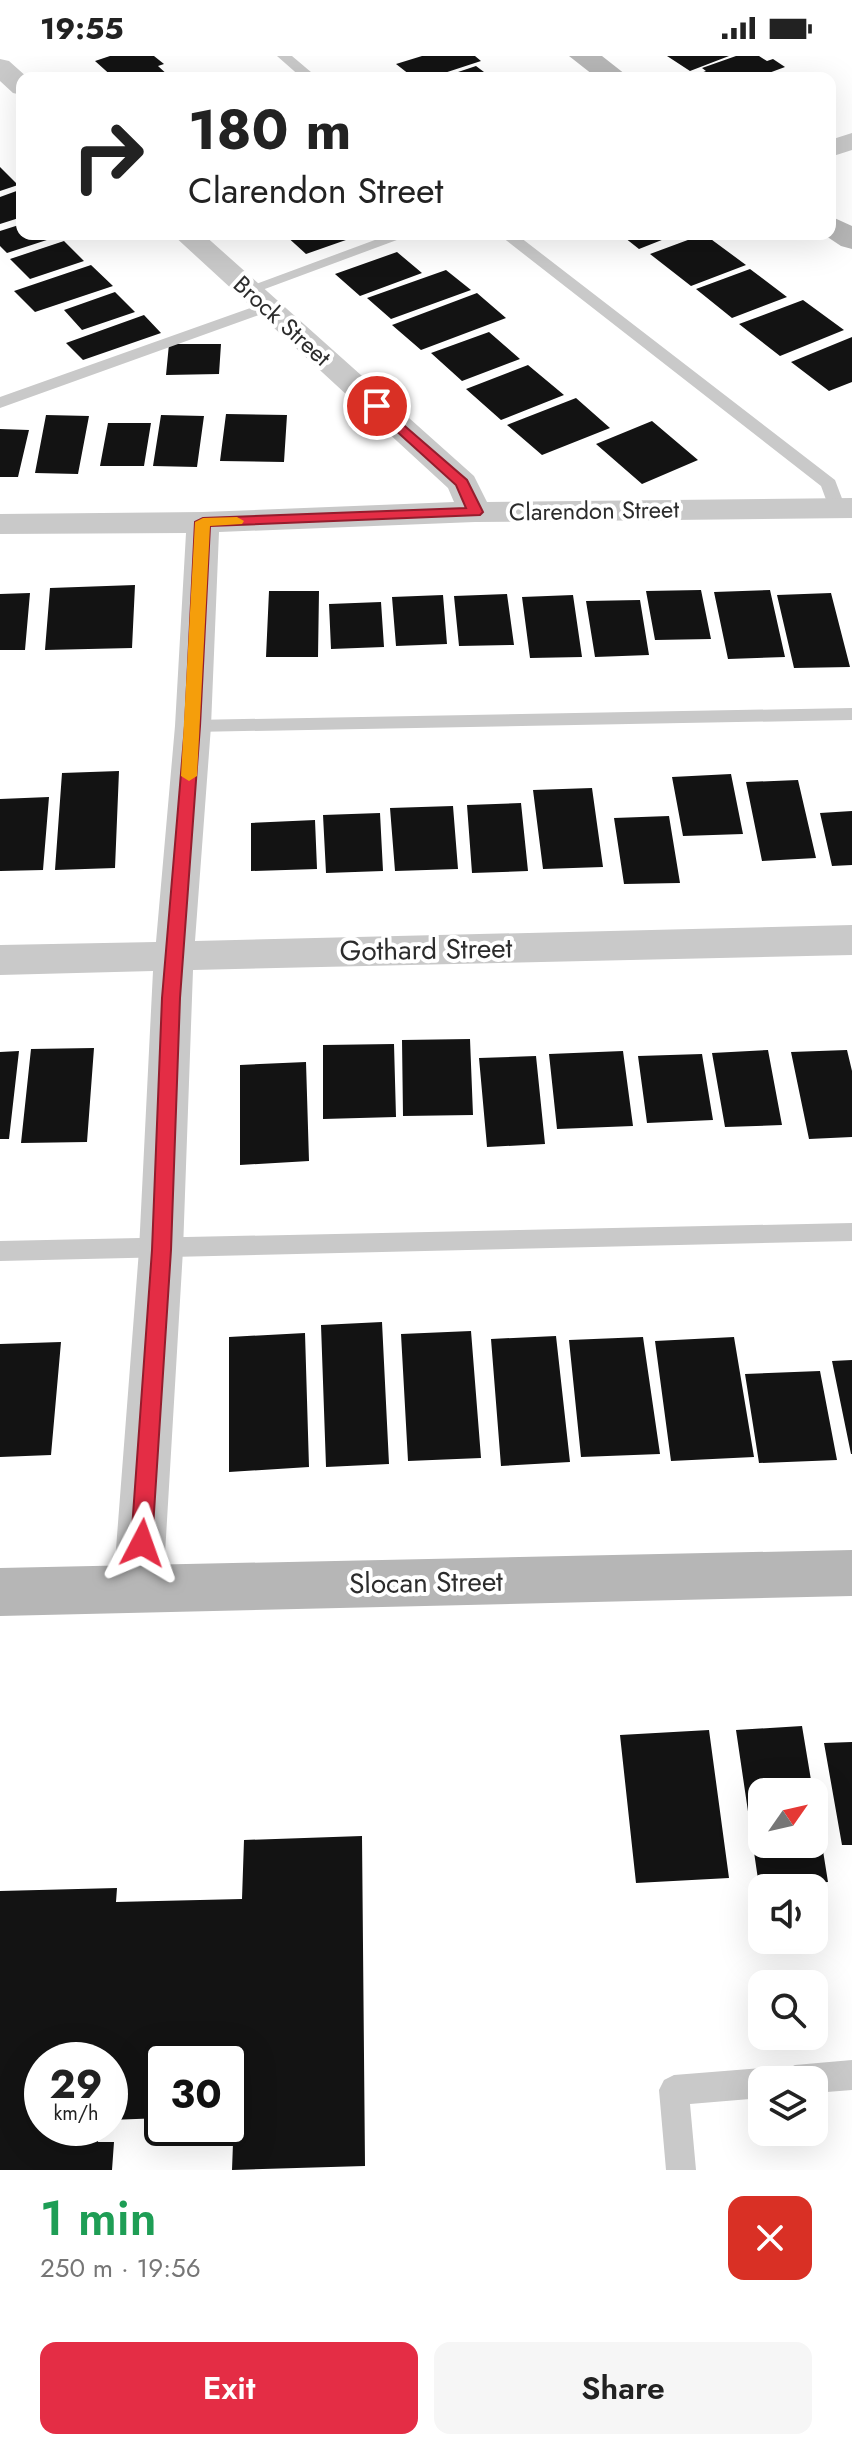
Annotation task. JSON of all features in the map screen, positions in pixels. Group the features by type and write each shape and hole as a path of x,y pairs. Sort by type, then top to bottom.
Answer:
{"street":[{"path":"583,56 607,72"},
{"path":"0,67 16,82"},
{"name":"Brock Street","path":"193,240 462,483 475,512"},
{"name":"Clarendon Street","path":"0,524 203,522 475,512 845,508"},
{"path":"138,1588 161,1250 174,956 193,726 203,522"},
{"name":"Gothard Street","path":"0,960 852,940"},
{"name":"Slocan Street","path":"0,1592 852,1573"}],"lane":[{"path":"284,56 304,72"},
{"path":"3,397 258,299 391,240"},
{"path":"514,240 829,484 845,508"},
{"path":"193,726 852,714"},
{"path":"0,1251 161,1250 852,1232"},
{"path":"828,2077 852,2075"},
{"path":"681,2170 674,2090 748,2084"}],"building":[{"path":"110,56 154,56 164,64 158,66 165,72 107,72 95,61"},
{"path":"422,56 475,56 481,61 447,72 406,72 396,64"},
{"path":"667,56 729,56 690,71"},
{"path":"736,56 759,56 767,61 773,59 785,67 771,72 704,72 706,71 702,68"},
{"path":"476,66 484,72 458,72"},
{"path":"0,167 16,186 0,191"},
{"path":"16,191 16,219 0,224 0,197"},
{"path":"16,226 16,240 47,240 7,253 0,246 0,231"},
{"path":"291,240 346,240 306,254"},
{"path":"628,240 662,240 639,249"},
{"path":"688,240 712,240 746,265 691,286 650,254"},
{"path":"64,241 84,261 30,279 10,259"},
{"path":"397,252 422,273 360,296 335,274"},
{"path":"91,265 113,286 35,312 14,291"},
{"path":"750,269 787,297 732,318 696,289"},
{"path":"446,270 471,290 391,319 367,298"},
{"path":"115,292 135,312 82,330 64,310"},
{"path":"477,293 506,318 421,350 392,325"},
{"path":"803,300 844,330 780,356 739,324"},
{"path":"144,315 161,333 83,360 66,343"},
{"path":"489,332 520,359 462,381 431,353"},
{"path":"852,337 852,382 829,391 791,362"},
{"path":"169,344 221,344 219,374 166,375"},
{"path":"528,365 564,395 501,420 466,389"},
{"path":"576,398 610,428 542,455 507,425"},
{"path":"226,414 287,415 284,462 220,461"},
{"path":"46,415 89,416 78,474 35,473"},
{"path":"161,415 204,416 197,467 153,466"},
{"path":"652,421 698,460 642,484 596,444"},
{"path":"108,423 151,423 144,466 100,466"},
{"path":"0,429 29,430 18,477 0,477"},
{"path":"135,585 132,648 45,650 50,588"},
{"path":"701,590 711,639 655,640 646,591"},
{"path":"770,590 785,657 728,659 714,592"},
{"path":"269,591 319,591 318,657 266,657"},
{"path":"30,593 25,650 0,650 0,594"},
{"path":"831,593 850,667 794,668 777,595"},
{"path":"507,594 514,645 459,646 454,596"},
{"path":"443,595 447,644 396,646 392,597"},
{"path":"573,595 582,657 530,658 522,597"},
{"path":"640,600 649,655 595,657 586,601"},
{"path":"381,602 384,647 331,649 329,604"},
{"path":"119,771 115,868 55,870 62,773"},
{"path":"731,774 743,834 683,836 672,777"},
{"path":"798,780 816,858 762,861 746,782"},
{"path":"592,788 603,867 543,869 533,790"},
{"path":"49,797 43,870 0,871 0,799"},
{"path":"521,803 528,871 472,873 467,805"},
{"path":"453,806 458,869 395,871 390,808"},
{"path":"852,811 852,865 832,866 820,813"},
{"path":"380,813 383,871 326,873 323,815"},
{"path":"669,816 680,883 624,884 614,818"},
{"path":"315,820 317,869 251,871 251,823"},
{"path":"470,1039 473,1115 403,1116 402,1040"},
{"path":"394,1044 396,1117 323,1119 323,1045"},
{"path":"94,1048 87,1142 21,1143 31,1049"},
{"path":"768,1050 782,1125 725,1127 712,1053"},
{"path":"847,1050 852,1071 852,1137 809,1139 791,1052"},
{"path":"19,1051 9,1139 0,1139 0,1052"},
{"path":"623,1051 633,1126 557,1129 549,1054"},
{"path":"702,1054 713,1120 647,1123 638,1056"},
{"path":"536,1056 545,1144 487,1147 479,1058"},
{"path":"306,1062 309,1161 240,1165 240,1065"},
{"path":"382,1322 389,1464 326,1467 321,1325"},
{"path":"471,1331 481,1458 408,1461 401,1334"},
{"path":"305,1333 309,1467 229,1472 229,1337"},
{"path":"556,1336 570,1462 501,1466 491,1339"},
{"path":"643,1337 660,1454 581,1457 569,1340"},
{"path":"734,1337 754,1457 671,1461 655,1341"},
{"path":"61,1342 51,1455 0,1457 0,1344"},
{"path":"852,1360 852,1454 851,1454 832,1361"},
{"path":"820,1371 837,1460 759,1463 745,1374"},
{"path":"802,1726 811,1778 748,1778 748,1811 736,1730"},
{"path":"709,1730 729,1878 636,1883 620,1735"},
{"path":"852,1742 852,1845 842,1845 824,1743"},
{"path":"362,1836 365,2166 232,2170 233,2146 248,2146 248,2042 144,2042 144,2119 128,2119 128,2042 24,2042 24,2146 114,2146 112,2170 0,2170 0,1891 117,1888 116,1902 242,1899 244,1840"},
{"path":"755,1858 824,1858 827,1874 757,1874"}],"slow traffic":[{"path":"189,776 203,522 237,521"}],"route":[{"path":"142,1543 161,1250 171,998 193,726 203,522 475,512 462,483 377,406"}]}
